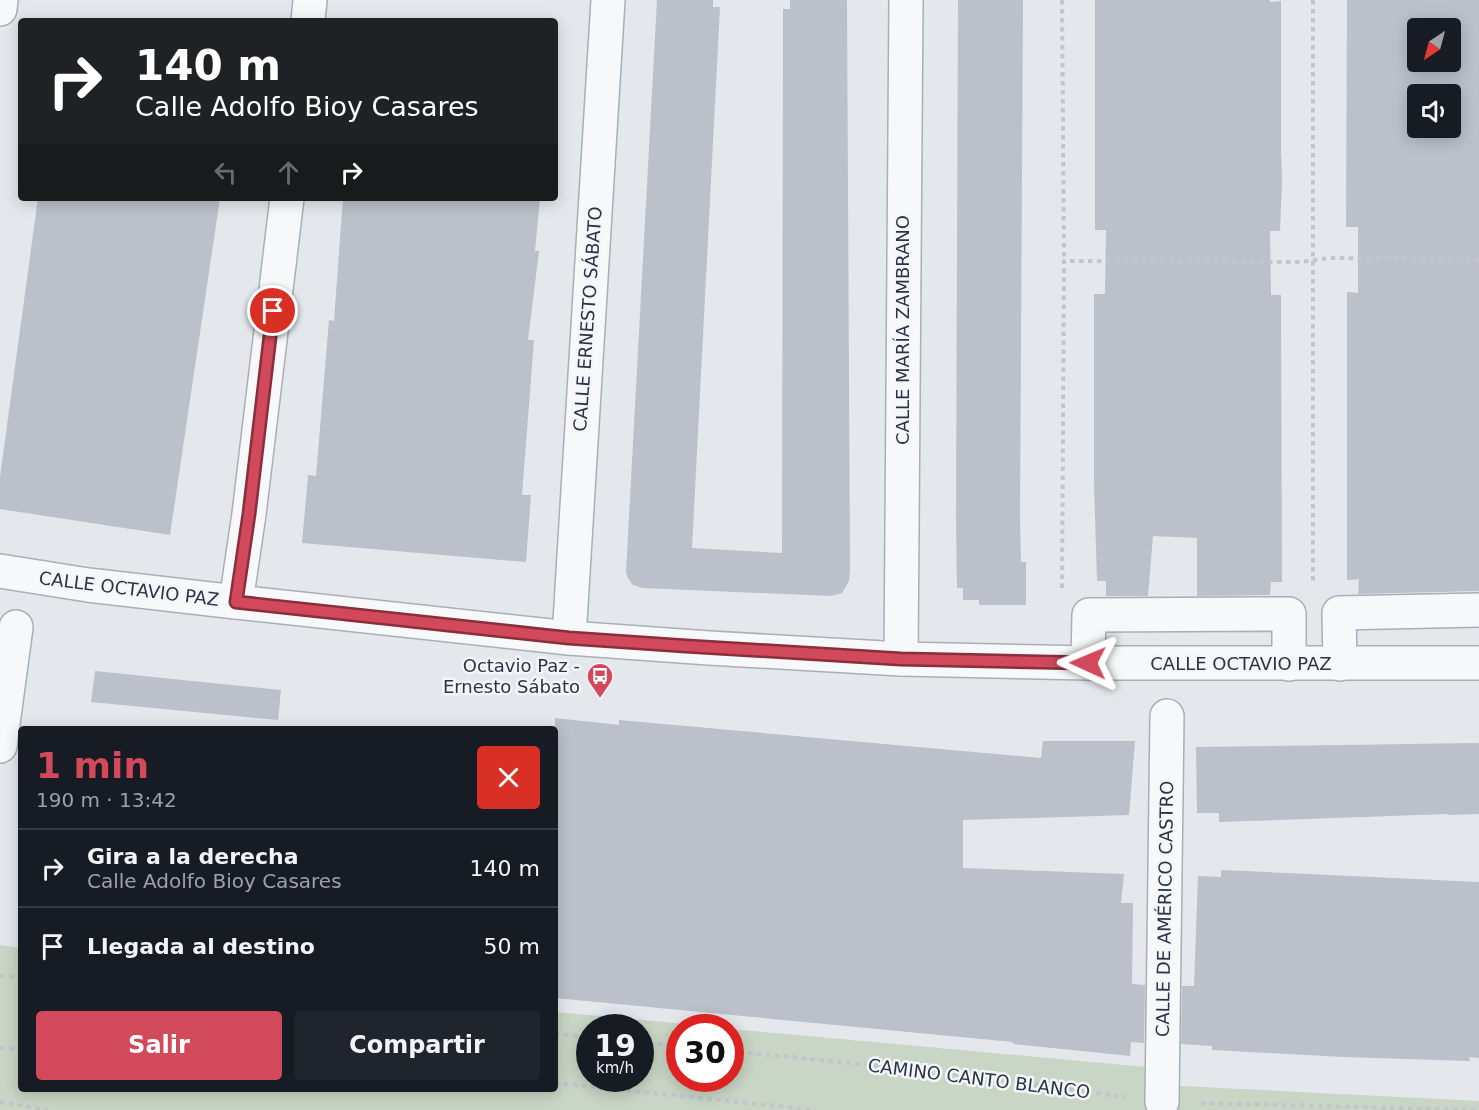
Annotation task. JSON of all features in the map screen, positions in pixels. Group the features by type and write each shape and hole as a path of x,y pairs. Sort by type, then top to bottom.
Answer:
{"street":[{"path":"0,9 2,0"},
{"path":"308,18 310,0"},
{"name":"CALLE ERNESTO SÁBATO","path":"569,638 608,0"},
{"name":"CALLE MARÍA ZAMBRANO","path":"901,659 906,0"},
{"path":"236,602 249,514 286,201"},
{"name":"CALLE OCTAVIO PAZ","path":"0,571 88,585 236,602 569,638 720,649 901,659 1088,663 1479,663"},
{"path":"1340,664 1339,613 1479,610"},
{"path":"1088,663 1089,615 1289,614 1289,664"},
{"path":"0,746 16,627"},
{"name":"CALLE DE AMÉRICO CASTRO","path":"1162,1102 1167,716"}],"path":[{"path":"1062,0 1064,261 1062,599"},
{"path":"1313,0 1313,589"},
{"path":"1064,261 1301,262 1329,258 1479,259"},
{"path":"0,976 18,977"},
{"path":"558,1034 576,1036"},
{"path":"0,1048 18,1049"},
{"name":"CAMINO CANTO BLANCO","path":"744,1053 969,1076 1162,1102 1479,1110"},
{"path":"558,1083 816,1110"},
{"path":"0,1102 48,1110"}],"green space":[{"path":"0,945 18,948 18,1092 558,1092 558,1012 577,1014 576,1092 654,1092 654,1021 666,1022 666,1092 744,1092 744,1030 1146,1067 1181,1086 1479,1101 1479,1110 0,1110"}],"building":[{"path":"657,0 713,0 713,7 720,7 692,548 782,553 783,9 790,9 790,0 847,0 850,570 849,581 842,593 831,596 643,588 633,585 626,572"},
{"path":"958,0 1023,0 1020,519 1021,562 1026,562 1026,605 979,605 979,600 963,600 963,588 957,588"},
{"path":"1095,0 1281,1 1280,231 1270,231 1271,295 1281,295 1282,582 1271,582 1270,595 1197,596 1197,538 1153,536 1148,596 1106,596 1106,581 1097,581 1094,483 1094,294 1105,294 1106,230 1095,230"},
{"path":"1347,0 1479,0 1479,591 1358,594 1359,579 1347,580 1347,292 1358,293 1358,227 1346,227"},
{"path":"38,201 220,201 170,535 0,509 0,477"},
{"path":"343,201 540,201 535,251 539,251 528,340 534,340 522,495 531,495 526,562 302,543 308,475 316,476 329,320 334,321"},
{"path":"95,671 281,690 278,720 91,702"},
{"path":"555,718 619,725 619,720 1041,758 1043,741 1135,741 1129,815 963,820 963,868 1124,874 1121,903 1133,903 1132,984 1145,985 1144,1043 1131,1042 1130,1056 1013,1044 1013,1042 744,1016 744,1014 722,1014 558,998 558,726 555,726"},
{"path":"1479,743 1479,814 1219,822 1219,813 1197,813 1196,747"},
{"path":"1221,870 1479,882 1479,1058 1469,1057 1470,1061 1344,1057 1212,1050 1212,1046 1181,1044 1182,986 1194,986 1198,876 1221,877"}],"place":[{"name":"Octavio Paz - Ernesto Sábato","path":"600,699"}],"route":[{"path":"273,311 236,602 569,638 901,659 1088,663"}]}
